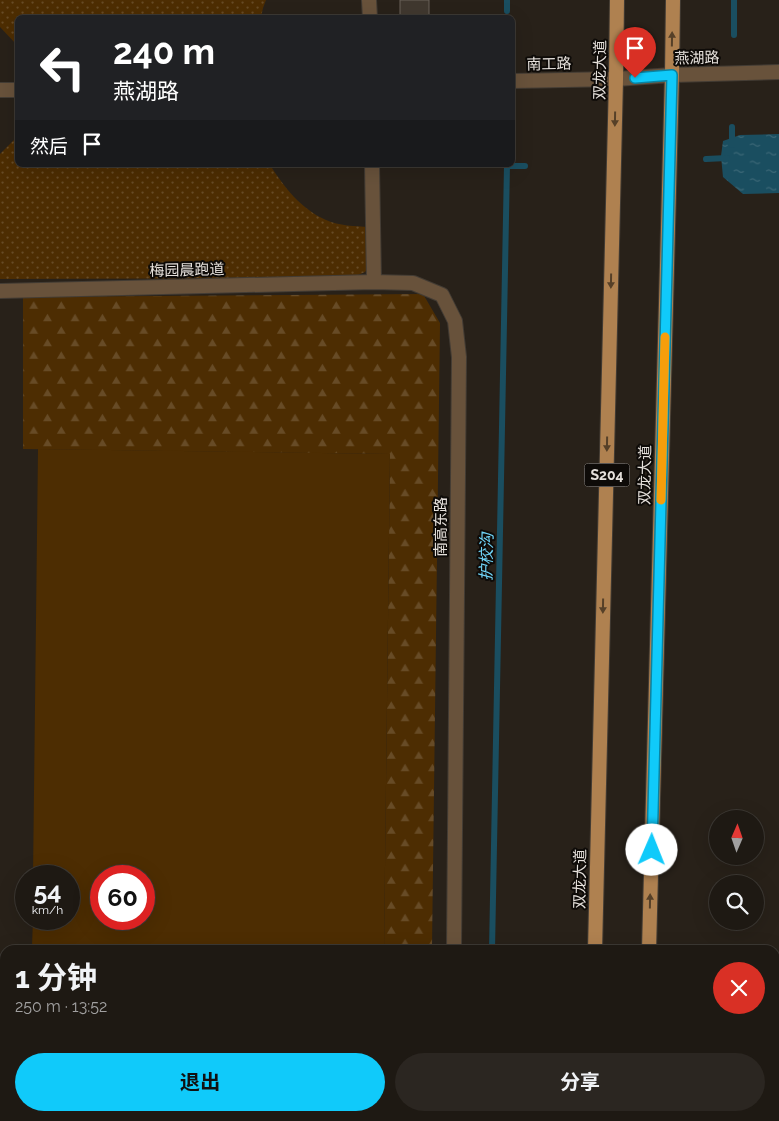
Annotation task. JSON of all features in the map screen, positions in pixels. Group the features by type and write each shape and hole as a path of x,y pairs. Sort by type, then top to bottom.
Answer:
{"main road":[{"name":"双龙大道","path":"595,945 617,0"},
{"name":"双龙大道","path":"649,945 673,0"}],"street":[{"path":"369,0 370,15"},
{"name":"燕湖路","path":"616,79 672,75 779,72"},
{"name":"南工路","path":"515,81 616,79"},
{"path":"0,90 15,90"},
{"path":"372,167 374,282"},
{"name":"梅园晨跑道","path":"0,291 374,282"},
{"name":"南高东路","path":"374,282 413,283 442,295 455,321 459,367 454,945"}],"green space":[{"path":"0,0 266,0 261,15 15,15 15,43 0,27"},
{"path":"15,139 15,167 271,167 294,197 317,215 336,223 369,227 370,264 365,272 351,278 0,279 0,154"},
{"path":"423,294 440,323 432,945 384,945 390,454 23,449 23,297"},
{"path":"38,449 390,454 384,945 32,945 33,930 80,930 80,865 33,865"}],"water":[{"path":"779,134 779,193 743,194 723,177 721,156 723,141 740,135"}],"building":[{"path":"400,0 429,0 429,15 400,15"}],"waterway":[{"name":"护校沟","path":"507,0 507,11"},
{"path":"734,0 734,35"},
{"path":"732,127 732,145"},
{"path":"706,159 727,158"},
{"path":"515,166 525,166"},
{"name":"护校沟","path":"492,945 507,167"}],"slow traffic":[{"path":"661,500 665,337"}],"route":[{"path":"635,78 672,75 652,850"}]}
